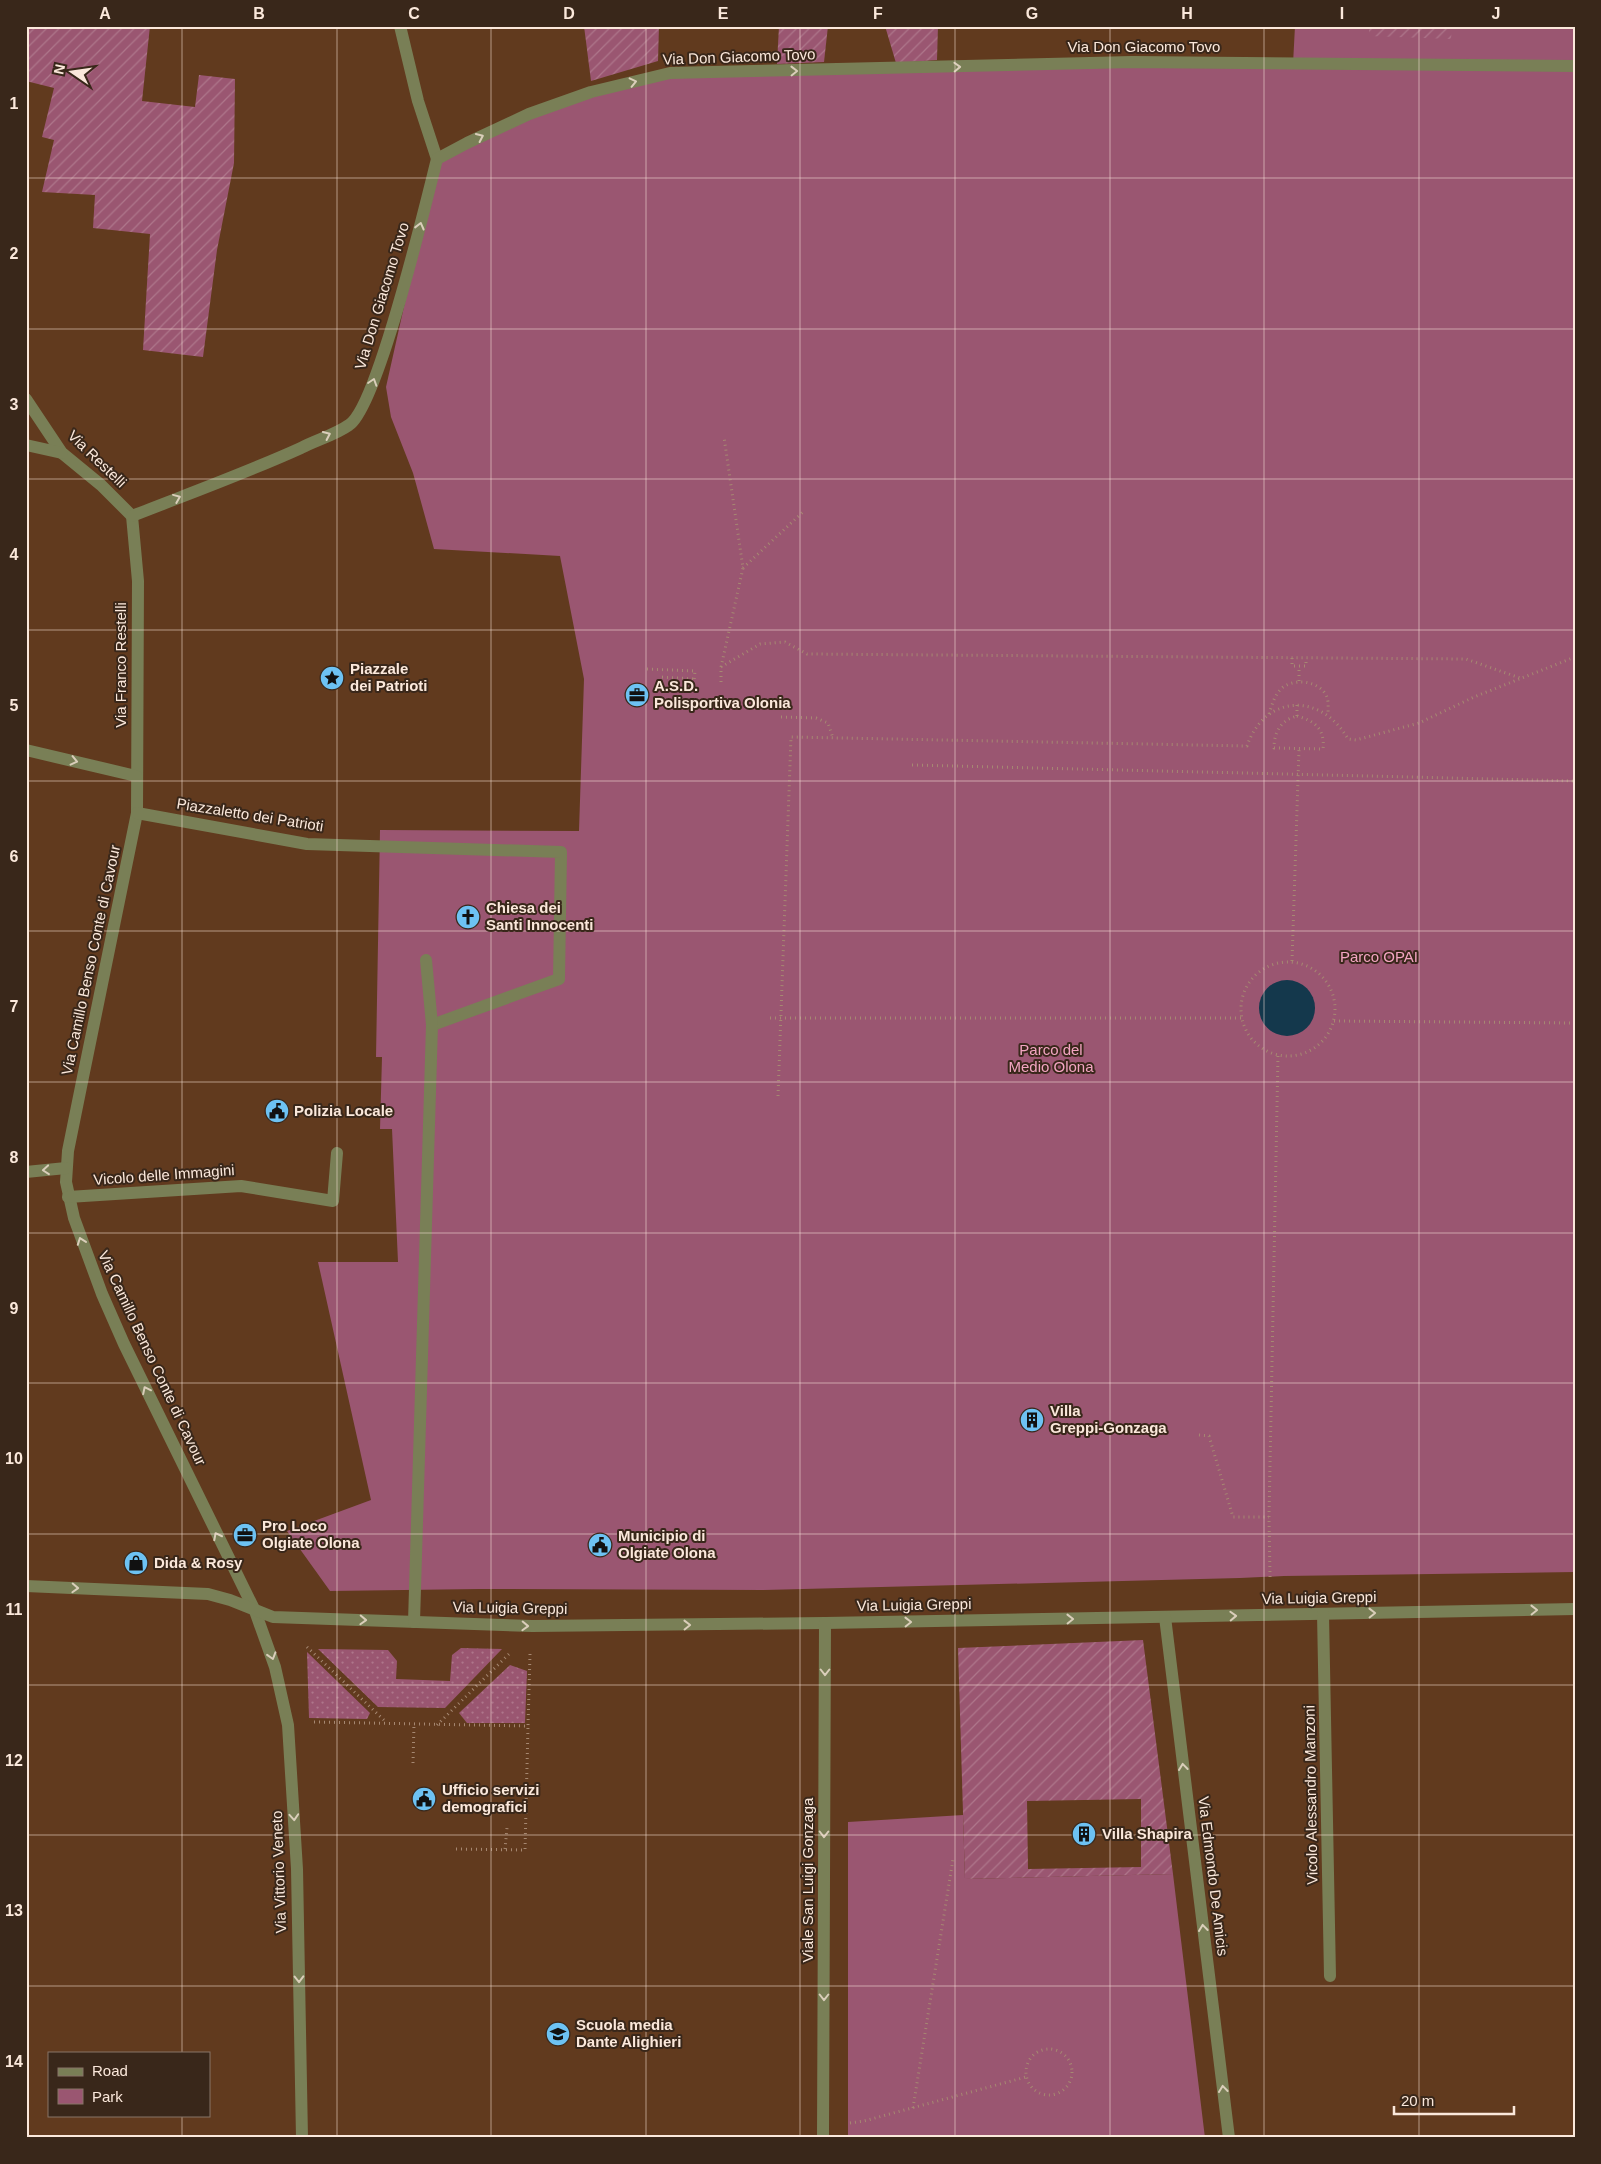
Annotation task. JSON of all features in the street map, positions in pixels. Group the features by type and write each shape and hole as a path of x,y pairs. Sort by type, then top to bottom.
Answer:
{"street":[{"path":"400,26 418,101 437,160"},
{"name":"Via Don Giacomo Tovo","path":"132,516 272,461 351,424 370,393 386,345 437,160 467,143 530,114 592,92 670,73 1132,62 1575,66"},
{"name":"Via Restelli","path":"26,399 62,453 102,485 132,516"},
{"path":"26,445 62,453"},
{"name":"Via Franco Restelli","path":"132,516 138,581 136,776 138,813"},
{"path":"26,750 136,776"},
{"name":"Piazzaletto dei Patrioti","path":"138,813 307,844 561,852 559,979 432,1025"},
{"name":"Via Camillo Benso Conte di Cavour","path":"138,813 66,1168 68,1197 87,1256 124,1344 255,1611"},
{"path":"414,1622 432,1025 426,960"},
{"name":"Vicolo delle Immagini","path":"68,1197 241,1186 333,1201 337,1153"},
{"path":"26,1172 66,1168"},
{"name":"Via Luigia Greppi","path":"26,1586 202,1593 230,1600 273,1617 532,1626 1165,1618 1575,1610"},
{"name":"Via Vittorio Veneto","path":"255,1611 275,1667 288,1726 297,1869 302,2138"},
{"name":"Vicolo Alessandro Manzoni","path":"1323,1614 1330,1976"},
{"name":"Via Edmondo De Amicis","path":"1165,1618 1229,2138"},
{"name":"Viale San Luigi Gonzaga","path":"824,2138 825,1623"}],"path":[{"path":"721,682 721,667 743,568 724,437"},
{"path":"743,568 804,511"},
{"path":"721,667 760,644 785,642 807,654 1466,659 1521,678"},
{"path":"778,1096 791,736 1247,746 1259,723 1269,714 1284,707 1297,705 1315,708 1328,714 1340,725 1348,739 1356,740 1419,723 1474,697 1575,657"},
{"path":"1292,658 1292,666 1306,666 1306,658"},
{"path":"1299,666 1299,681"},
{"path":"647,668 694,671 694,680 660,677 660,680"},
{"path":"1269,714 1275,696 1281,688 1289,683 1299,681 1318,687 1325,693 1328,703 1328,714"},
{"path":"1297,705 1297,716"},
{"path":"1297,716 1313,722 1319,727 1323,735 1323,748 1299,749 1274,748 1277,731 1289,718 1297,716"},
{"path":"781,717 816,718 828,723 833,738"},
{"path":"1292,961 1299,749"},
{"path":"912,765 1575,781"},
{"path":"1292,961 1308,965 1322,974 1331,988 1335,1004 1334,1021 1328,1034 1319,1045 1307,1052 1293,1056 1278,1055 1266,1051 1254,1042 1246,1031 1242,1018 1241,1004 1245,989 1252,977 1264,968 1278,962 1292,961"},
{"path":"770,1018 1242,1018"},
{"path":"1334,1021 1575,1023"},
{"path":"1270,1577 1269,1517 1278,1055"},
{"path":"1199,1435 1209,1436 1233,1517 1269,1517"},
{"path":"303,1643 386,1723"},
{"path":"456,1849 525,1850 531,1644"},
{"path":"437,1725 512,1651"},
{"path":"306,1722 528,1726"},
{"path":"413,1763 414,1724"},
{"path":"506,1849 507,1828"},
{"path":"913,2108 953,1859"},
{"path":"1045,2049 1060,2052 1066,2056 1072,2070 1068,2085 1056,2095 1048,2096 1034,2090 1028,2084 1026,2077 1027,2062 1038,2051 1045,2049"},
{"path":"848,2124 1026,2077"}],"green space":[{"path":"26,26 150,26 142,101 195,107 199,75 235,79 234,163 217,250 203,357 143,350 150,234 93,228 95,195 42,192 54,140 42,137 54,88 26,81"},
{"path":"584,26 659,26 658,61 591,81"},
{"path":"779,26 828,26 824,62 777,64"},
{"path":"885,26 938,26 937,60 896,63"},
{"name":"Parco del Medio Olona","path":"1295,26 1575,26 1575,1572 1284,1576 764,1590 479,1589 330,1591 287,1531 371,1500 318,1262 398,1262 392,1129 380,1129 382,1057 376,1057 380,830 579,831 584,679 560,556 434,549 413,473 391,417 386,387 437,159 529,114 670,73 1293,64"},
{"path":"1369,26 1452,26 1451,39 1369,36"},
{"path":"1143,1640 1173,1874 965,1879 958,1648","holes":["1141,1799 1141,1867 1028,1869 1027,1801"]},
{"path":"461,1648 502,1649 445,1708 378,1707 318,1649 388,1650 397,1661 396,1679 450,1681 452,1655"},
{"path":"307,1652 370,1713 367,1719 309,1718"},
{"path":"510,1665 527,1671 525,1723 467,1723 459,1713"},
{"path":"963,1815 965,1879 1173,1874 1205,2138 848,2138 848,1822"}],"water":[{"path":"1281,980 1293,980 1303,984 1311,992 1315,1008 1311,1024 1303,1032 1293,1036 1281,1036 1271,1032 1263,1024 1259,1014 1259,1002 1263,992 1271,984"}],"place":[{"name":"Piazzale dei Patrioti","path":"332,678"},
{"name":"A.S.D. Polisportiva Olonia","path":"637,695"},
{"name":"Chiesa dei Santi Innocenti","path":"468,917"},
{"name":"Polizia Locale","path":"277,1111"},
{"name":"Villa Greppi-Gonzaga","path":"1032,1420"},
{"name":"Pro Loco Olgiate Olona","path":"245,1535"},
{"name":"Municipio di Olgiate Olona","path":"600,1545"},
{"name":"Dida & Rosy","path":"136,1563"},
{"name":"Ufficio servizi demografici","path":"424,1799"},
{"name":"Villa Shapira","path":"1084,1834"},
{"name":"Scuola media Dante Alighieri","path":"558,2034"}],"park label":[{"name":"Parco OPAI","path":"1379,957"}]}
